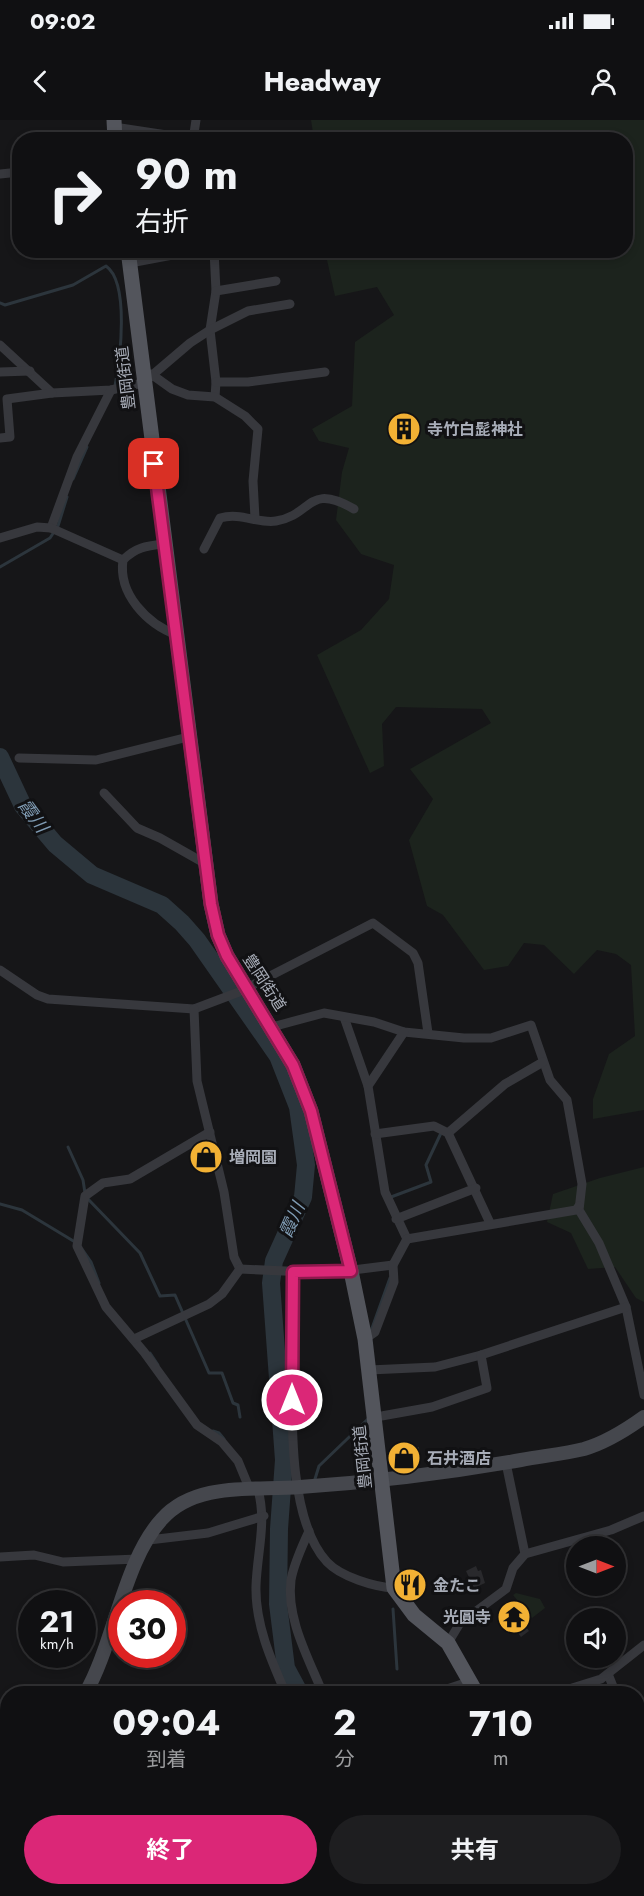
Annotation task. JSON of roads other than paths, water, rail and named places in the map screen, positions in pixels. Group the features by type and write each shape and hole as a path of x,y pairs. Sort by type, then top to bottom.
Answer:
{"main road":[{"name":"豊岡街道","path":"129,258 147,379 164,544 188,737 218,935 243,990 272,1027 293,1065 311,1111 351,1271 365,1338 376,1417 394,1588"},
{"path":"394,1588 414,1615 448,1643 473,1686"}],"street":[{"path":"114,129 138,132"},
{"path":"214,258 216,291 210,330 216,382 214,396"},
{"path":"216,291 276,281"},
{"path":"0,438 10,437 7,399 52,393 111,390 147,379 210,330 248,311 290,304"},
{"path":"0,345 52,393"},
{"path":"0,372 30,371"},
{"path":"216,382 248,382 325,372"},
{"path":"147,379 188,395 214,396 245,416 258,429 253,481 255,518"},
{"path":"54,529 77,457 111,390"},
{"path":"204,549 220,518 233,514 276,521 318,498 328,497 354,509"},
{"path":"0,538 37,527 54,529 123,560"},
{"path":"164,544 139,547 123,560 122,574 126,591 147,620 177,635"},
{"path":"19,758 96,760 188,737"},
{"path":"104,793 138,828 206,864"},
{"path":"0,970 37,995 48,999 194,1009 243,990 373,923 413,953 418,963 428,1033"},
{"path":"194,1009 197,1081 224,1192 234,1257 240,1269"},
{"path":"272,1027 324,1013 374,1022 404,1032 491,1038 531,1025 549,1080 567,1100 572,1114 582,1184 579,1206 608,1264 626,1307 644,1395"},
{"path":"344,1017 368,1086 385,1191 406,1239"},
{"path":"368,1086 404,1032"},
{"path":"448,1134 505,1084 543,1062"},
{"path":"375,1134 434,1126 448,1134 476,1188 490,1223"},
{"path":"210,1132 130,1179 103,1183 85,1196 77,1246 106,1307 134,1339 197,1425 222,1442 258,1490 264,1516 256,1588 258,1611 268,1655 282,1686"},
{"path":"396,1219 476,1188"},
{"path":"406,1239 576,1210 579,1206"},
{"path":"365,1338 375,1332 394,1282 393,1265 406,1239"},
{"path":"240,1269 293,1272 351,1271 393,1265"},
{"path":"134,1339 209,1304 222,1294 240,1269"},
{"path":"293,1272 293,1463 297,1488 309,1531 323,1557 336,1569 384,1588 394,1588"},
{"path":"369,1370 435,1367 481,1355 626,1307"},
{"path":"376,1417 432,1407 487,1388 481,1355"},
{"path":"88,1686 138,1558 160,1520 189,1498 212,1492 297,1488 506,1463 584,1449 627,1429 644,1417"},
{"path":"506,1463 525,1554"},
{"path":"149,1540 208,1533 264,1516"},
{"path":"448,1643 460,1623 506,1589 513,1568 525,1554 611,1530 644,1516"},
{"path":"309,1531 295,1564 291,1582 292,1603 302,1642 320,1686"},
{"path":"0,1557 34,1555 63,1562 138,1558"},
{"path":"583,1686 608,1674 644,1645"},
{"path":"608,1674 613,1686"}],"waterway":[{"path":"0,303 5,305 73,285 106,266 113,275 121,305 121,341 115,386"},
{"path":"73,479 87,447"},
{"path":"0,567 50,538 58,526 67,497"},
{"name":"霞川","path":"0,757 23,806 55,844 92,875 162,905 197,940 278,1056 298,1107 306,1165 303,1197 274,1261 271,1283 284,1460 279,1529 278,1604 286,1668 296,1686"},
{"path":"391,1197 431,1182 426,1165 441,1133"},
{"path":"68,1147 83,1180 85,1193"},
{"path":"88,1199 140,1253 160,1296 175,1295 209,1373 222,1373 233,1403 238,1405 240,1417"},
{"path":"0,1204 22,1210 75,1242"},
{"path":"82,1249 91,1262 99,1283"},
{"path":"371,1331 390,1278"},
{"path":"150,1353 158,1365"},
{"path":"315,1479 319,1466 369,1418"},
{"path":"213,1431 219,1433 224,1439"},
{"path":"393,1609 397,1669"}],"place":[{"name":"寺竹白髭神社","path":"404,429"},
{"name":"増岡園","path":"206,1157"},
{"name":"石井酒店","path":"404,1458"},
{"name":"金たこ","path":"410,1585"},
{"name":"光圓寺","path":"514,1617"}]}
